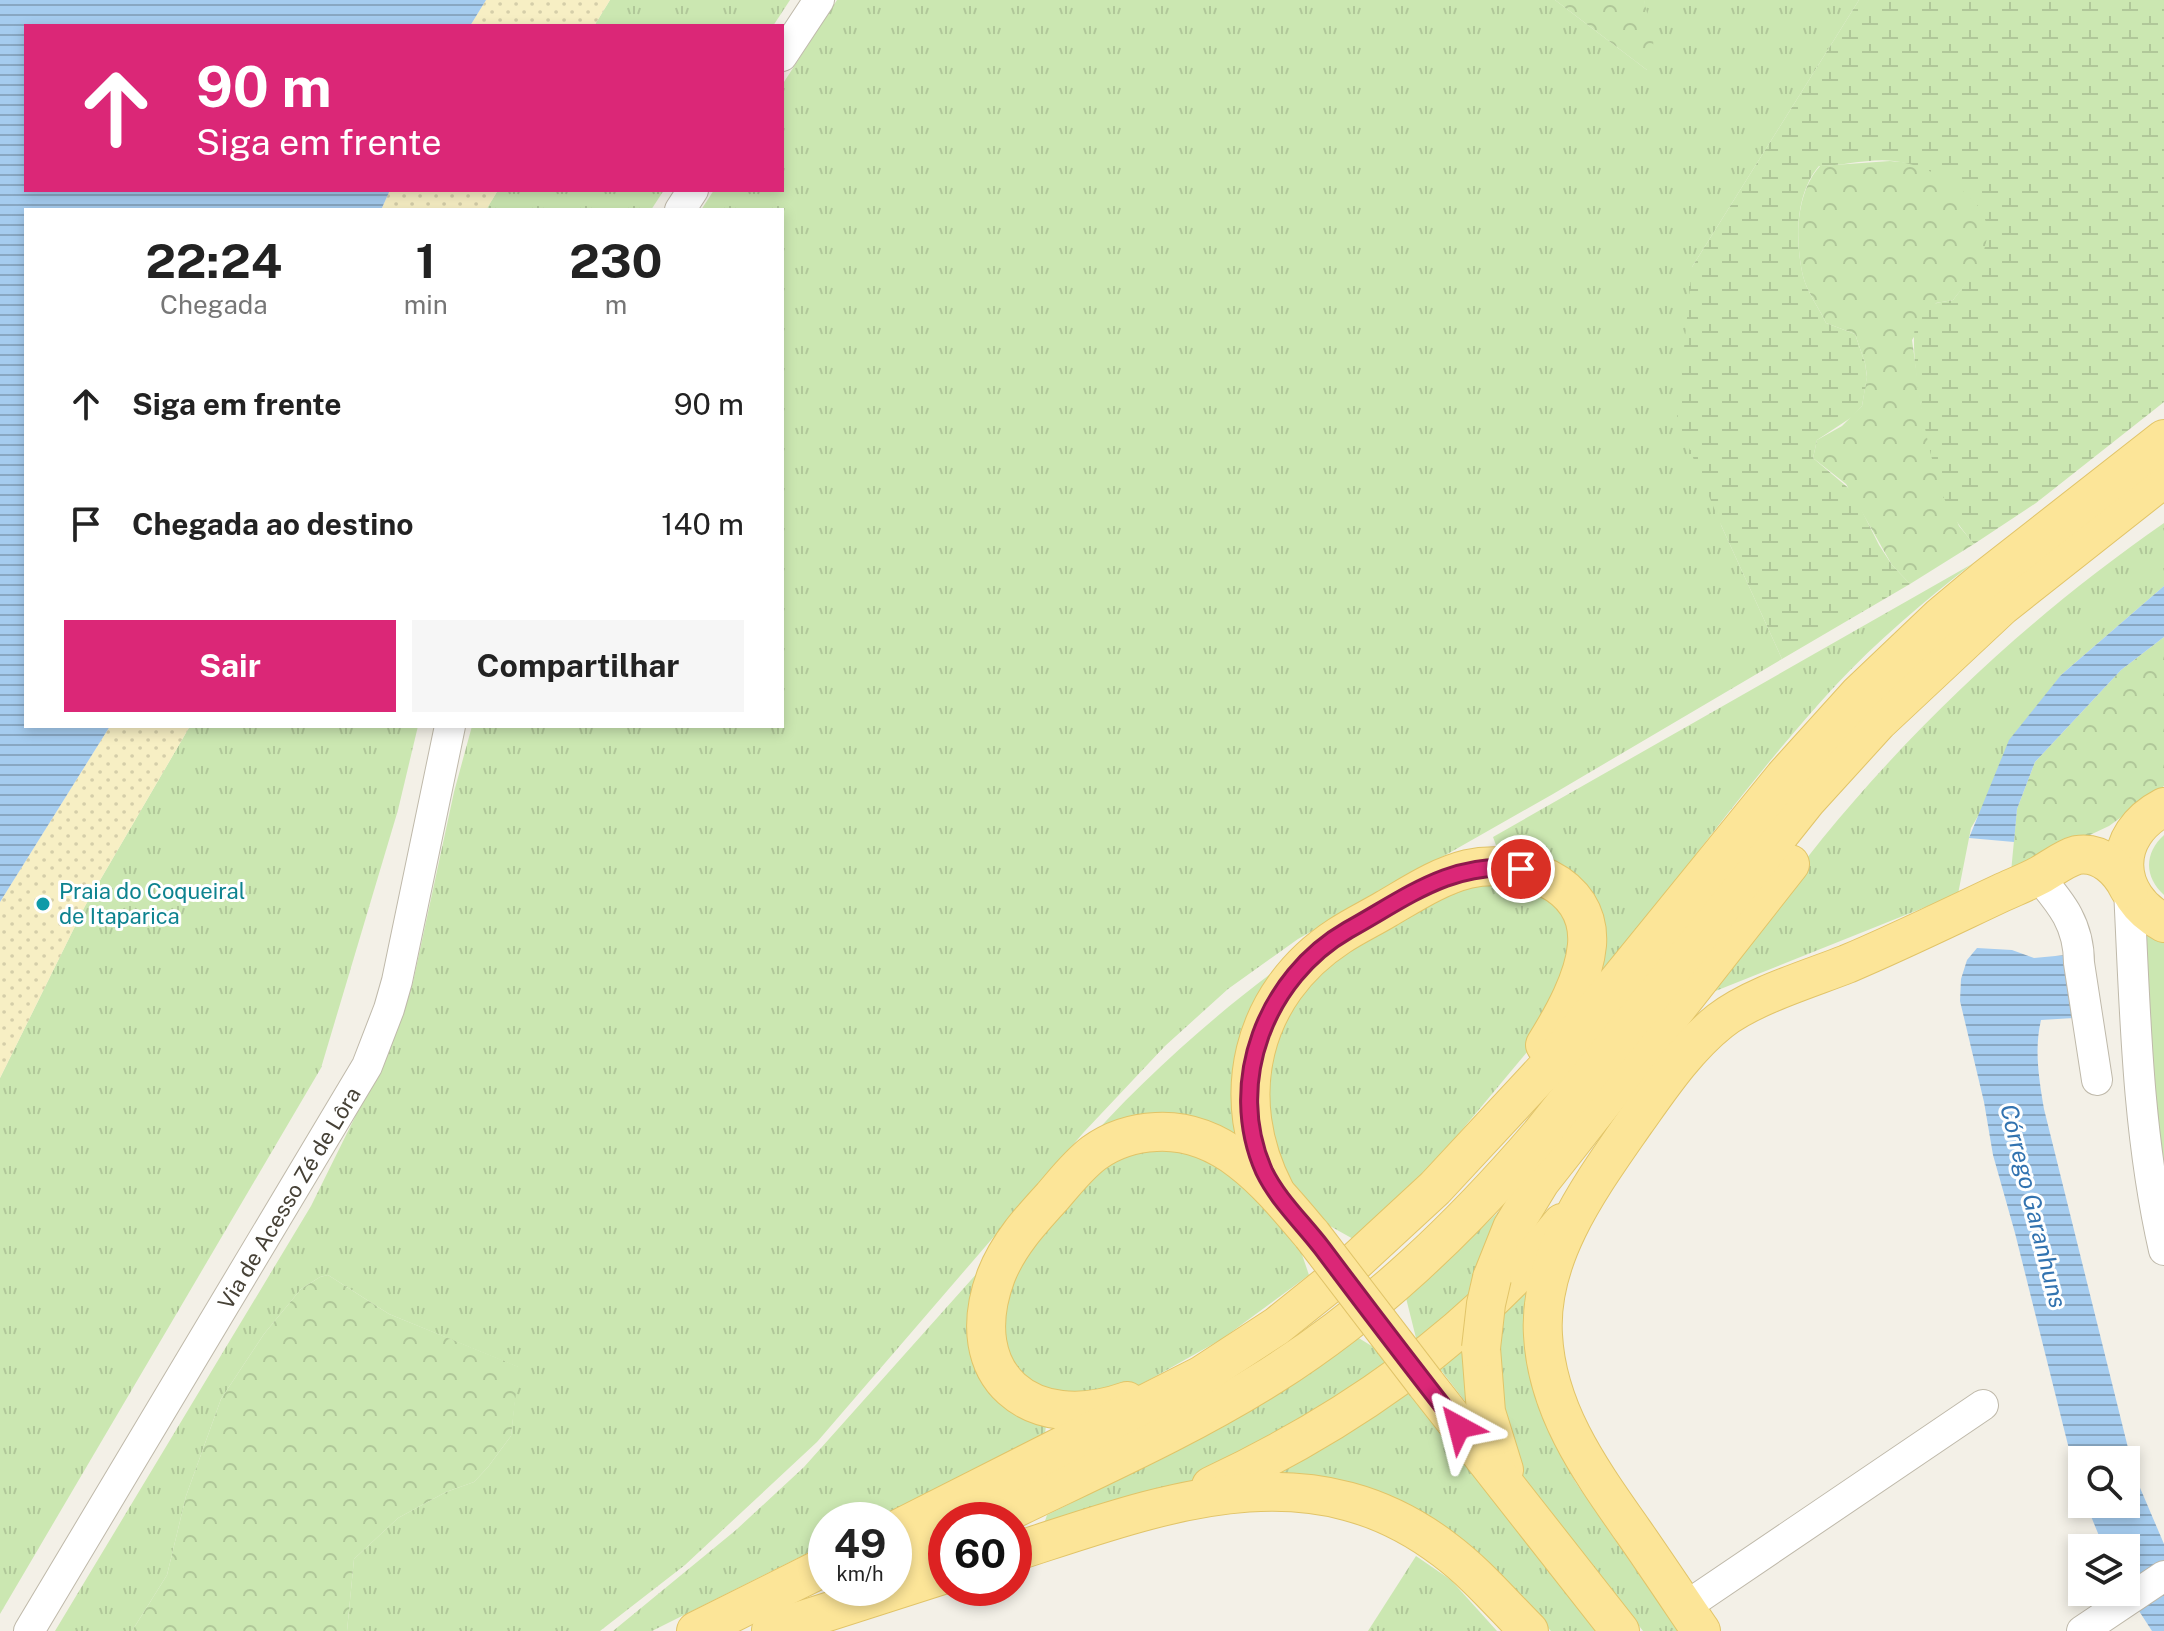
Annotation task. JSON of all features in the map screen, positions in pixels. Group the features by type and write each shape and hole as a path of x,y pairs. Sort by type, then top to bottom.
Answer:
{"main road":[{"path":"912,1522 1202,1375 1277,1326 1343,1273 1435,1188 1554,1060 1784,777 1859,694 1963,598 2164,439"},
{"path":"1027,1502 1218,1408 1271,1376 1323,1341 1416,1265 1488,1194 1540,1135 1807,800 1842,761 1958,645 2002,606 2164,478"},
{"path":"1525,1512 1506,1476 1492,1438 1482,1385 1481,1348 1486,1304 1492,1278 1512,1228 1540,1182 1901,722 1975,637 2048,572"},
{"path":"2129,889 2124,857 2129,840 2138,826 2159,809"},
{"path":"1032,1546 1161,1506 1211,1486 1284,1450 1355,1408 1399,1377 1483,1307 1557,1228 1591,1186 1680,1061 1700,1039 1737,1009 1860,958 2038,876 2076,855 2108,862 2124,879 2138,904 2150,916 2164,923"},
{"path":"1275,1191 1256,1148 1251,1125 1249,1079 1260,1034 1283,992 1299,971 1338,936 1433,882 1468,869 1521,869 1552,880 1575,901 1582,914 1587,944 1575,987 1554,1031 1473,1147"},
{"path":"1202,1375 1121,1403 1095,1408 1054,1408 1026,1399 1003,1380 989,1354 985,1325 997,1275 1021,1232 1077,1168 1097,1151 1126,1137 1163,1132 1207,1141 1247,1165 1275,1191 1620,1631"},
{"path":"1591,1186 1559,1251 1548,1284 1543,1334 1551,1388 1566,1424 1595,1475 1693,1619"},
{"path":"1161,1506 1226,1494 1281,1490 1335,1497 1361,1505 1391,1517 1447,1551 1529,1631"},
{"path":"696,1631 808,1575"},
{"path":"769,1630 928,1580"},
{"path":"1580,1582 1612,1631"},
{"path":"769,1630 817,1606"}],"street":[{"path":"784,53 819,0"},
{"name":"Via de Acesso Zé de Lôra","path":"29,1631 367,1066 397,981 450,728"},
{"path":"2038,876 2066,910 2074,925 2097,1080"},
{"path":"2129,889 2141,1116 2154,1206 2164,1250"},
{"path":"1693,1619 1983,1405"},
{"path":"2082,1631 2164,1576"}],"green space":[{"path":"610,0 790,0 774,24 595,24"},
{"path":"837,0 1555,0 1647,70 1644,0 1859,0 1692,267 1721,525 1782,659 1298,939 1228,989 1165,1046 1084,1132 817,1442 685,1565 600,1631 347,1631 354,1559 398,1518 446,1492 474,1482 488,1467 511,1436 518,1367 389,1314 328,1275 301,1289 264,1334 221,1399 186,1496 167,1575 132,1631 55,1631 311,1206 395,1036 413,982 454,792 471,728 784,728 784,208 702,208 713,192 784,192 784,82"},
{"path":"1555,0 1644,0 1653,42 1647,70"},
{"path":"1859,0 2164,0 2164,402 2036,503 1974,544 1950,510 1939,483 1920,403 1914,347 1915,325 1920,312 1931,305 1953,300 1976,268 1987,238 1981,210 1951,183 1910,164 1875,161 1819,166 1811,177 1801,204 1798,233 1803,276 1826,323 1855,334 1867,377 1862,406 1852,417 1817,440 1813,458 1852,491 1879,545 1910,584 1782,659 1677,419 1692,267"},
{"path":"1890,161 1923,166 1958,186 1983,213 1988,234 1984,252 1971,277 1953,300 1936,303 1912,340 1921,405 1935,466 1959,526 1974,544 1910,584 1892,565 1846,484 1813,458 1817,440 1842,426 1862,406 1867,376 1855,334 1826,323 1810,294 1803,276 1798,233 1806,190 1820,166"},
{"path":"497,192 663,192 652,208 487,208"},
{"path":"2164,523 2164,586 2061,675 1971,828 1958,894 1713,992 1808,857 1899,751 2026,630"},
{"path":"1972,564 1901,622 1835,686 1746,790 1605,971 1599,972 1600,950 1497,848 1493,837"},
{"path":"2164,637 2164,786 2109,826 2011,872 2017,809 2035,762 2121,670"},
{"path":"189,728 418,728 398,810 321,1068 0,1614 0,1078 85,906"},
{"path":"2164,835 2164,895 2153,881 2149,865 2153,849"},
{"path":"1503,878 1560,901 1574,945 1533,1045 1426,1173 1355,1240 1321,1221 1278,1167 1263,1067 1305,979 1446,888"},
{"path":"2144,926 2164,933 2164,1185 2155,1128"},
{"path":"1322,937 1311,945 1238,1137 1074,1156 1131,1095 1191,1039 1255,986 1288,961"},
{"path":"1130,1146 1210,1153 1298,1243 1309,1275 1222,1339 1131,1390 1068,1400 1010,1372 1000,1290 1091,1169"},
{"path":"1509,1202 1540,1218 1533,1248 1547,1428 1576,1483 1678,1631 1643,1631 1416,1338 1406,1298"},
{"path":"996,1252 982,1380 994,1397 1009,1410 1046,1425 1045,1434 910,1502 808,1502 808,1553 652,1631 613,1631 736,1530 804,1467"},
{"path":"328,1275 389,1314 519,1367 511,1436 474,1482 446,1492 398,1518 354,1559 347,1631 132,1631 167,1575 186,1496 221,1399 264,1334 301,1289"},
{"path":"1357,1337 1393,1359 1598,1631 1551,1631 1492,1568 1436,1522 1387,1496 1333,1479 1273,1473 1045,1521 1047,1515 1221,1428"},
{"path":"1416,1556 1451,1580 1497,1631 1368,1631"}],"sand":[{"path":"486,0 610,0 595,24 471,24"},
{"path":"389,192 497,192 487,208 382,208"},
{"name":"Praia do Coqueiral de Itaparica","path":"109,728 189,728 85,906 0,1078 0,902"}],"water":[{"path":"0,0 486,0 471,24 24,24 24,192 389,192 382,208 24,208 24,728 109,728 0,902"},
{"path":"2164,586 2164,637 2121,670 2035,762 2017,809 2014,842 1969,838 2009,740 2061,675"},
{"name":"Córrego Garanhuns","path":"1977,948 2012,950 2034,958 2066,955 2074,1018 2041,1020 2038,1053 2040,1087 2128,1446 2068,1446 1993,1155 1960,1001 1961,979 1967,960"},
{"path":"2140,1488 2164,1544 2164,1631 2152,1631 2136,1606 2140,1606 2140,1534 2098,1534 2092,1518 2140,1518"}],"place":[{"name":"Praia do Coqueiral de Itaparica","path":"43,904"}],"route":[{"path":"1459,1427 1275,1191 1256,1148 1251,1125 1249,1079 1253,1057 1269,1013 1299,971 1338,936 1450,875 1487,867 1521,869"}]}
